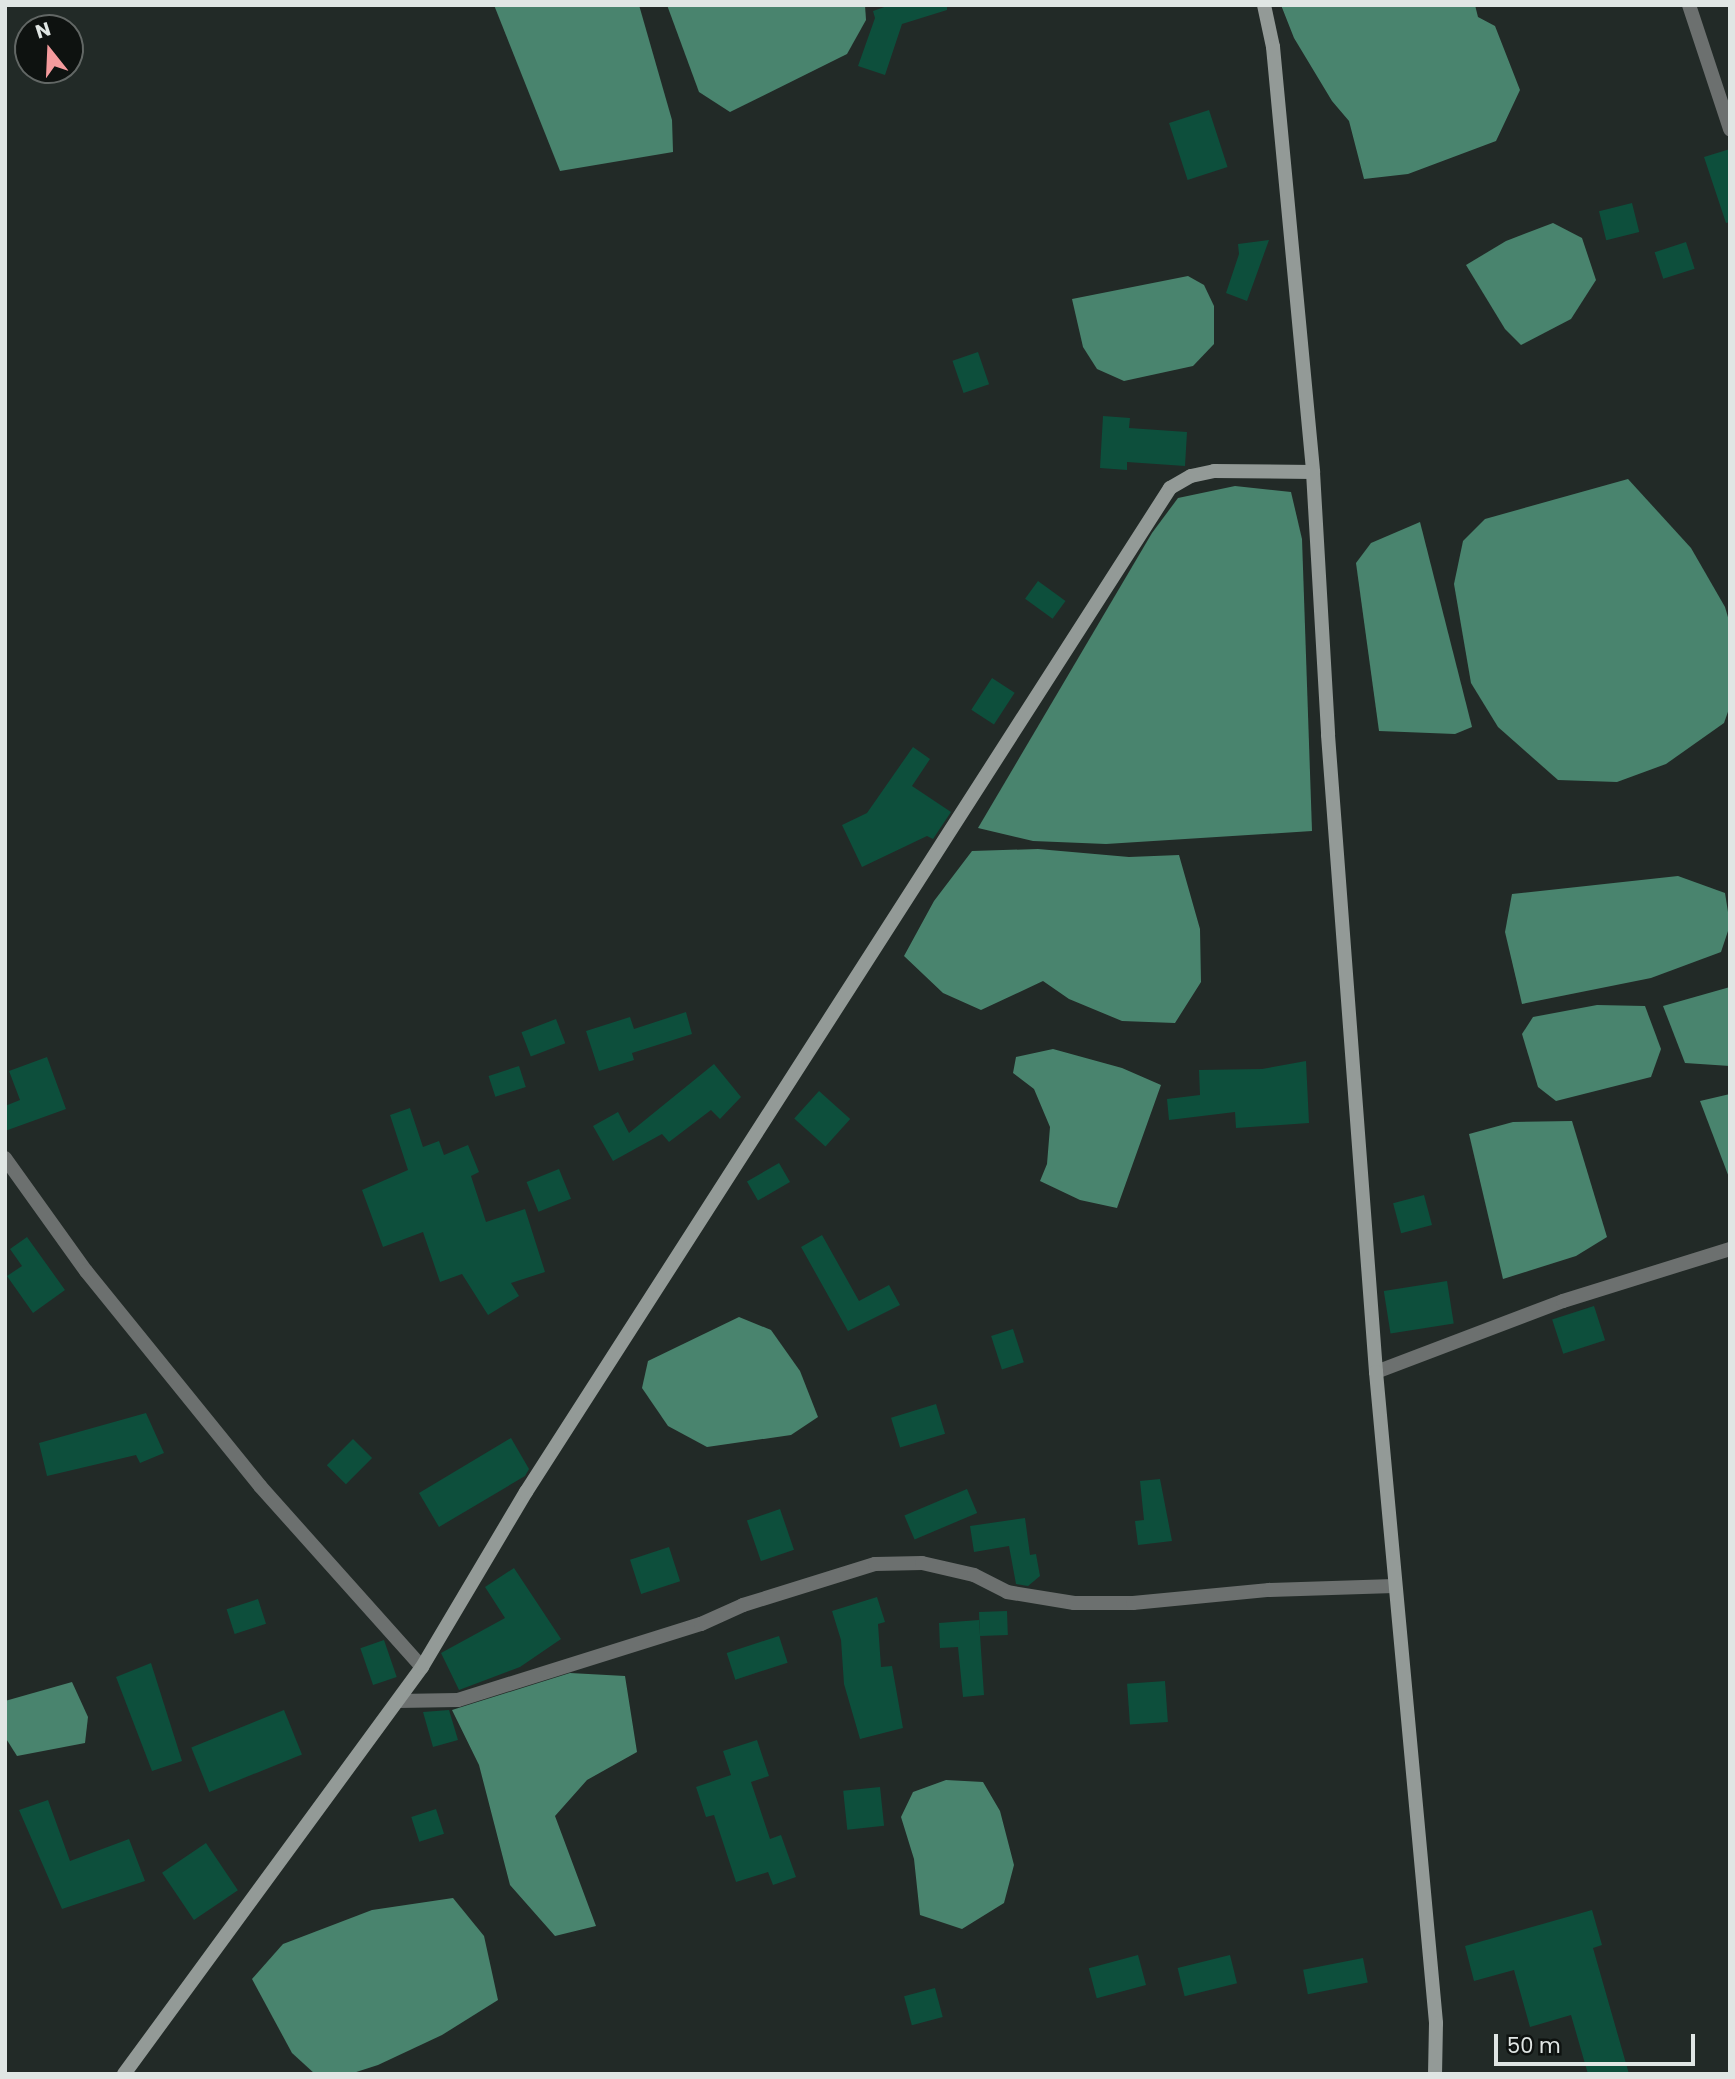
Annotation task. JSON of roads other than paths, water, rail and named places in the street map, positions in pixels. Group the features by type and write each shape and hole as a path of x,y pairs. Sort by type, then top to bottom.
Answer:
{"street":[{"path":"1264,5 1273,47 1313,472 1328,735 1376,1372 1436,2023 1435,2074"},
{"path":"1689,5 1730,129"},
{"path":"124,2074 422,1667 526,1492 1170,488 1191,476 1214,471 1313,472"},
{"path":"5,1158 86,1271 260,1486 422,1667"},
{"path":"1376,1372 1563,1301 1730,1249"},
{"path":"398,1701 458,1700 701,1624 743,1605 875,1564 922,1563 974,1576 1007,1592 1074,1603 1133,1603 1269,1590 1394,1586"}]}
